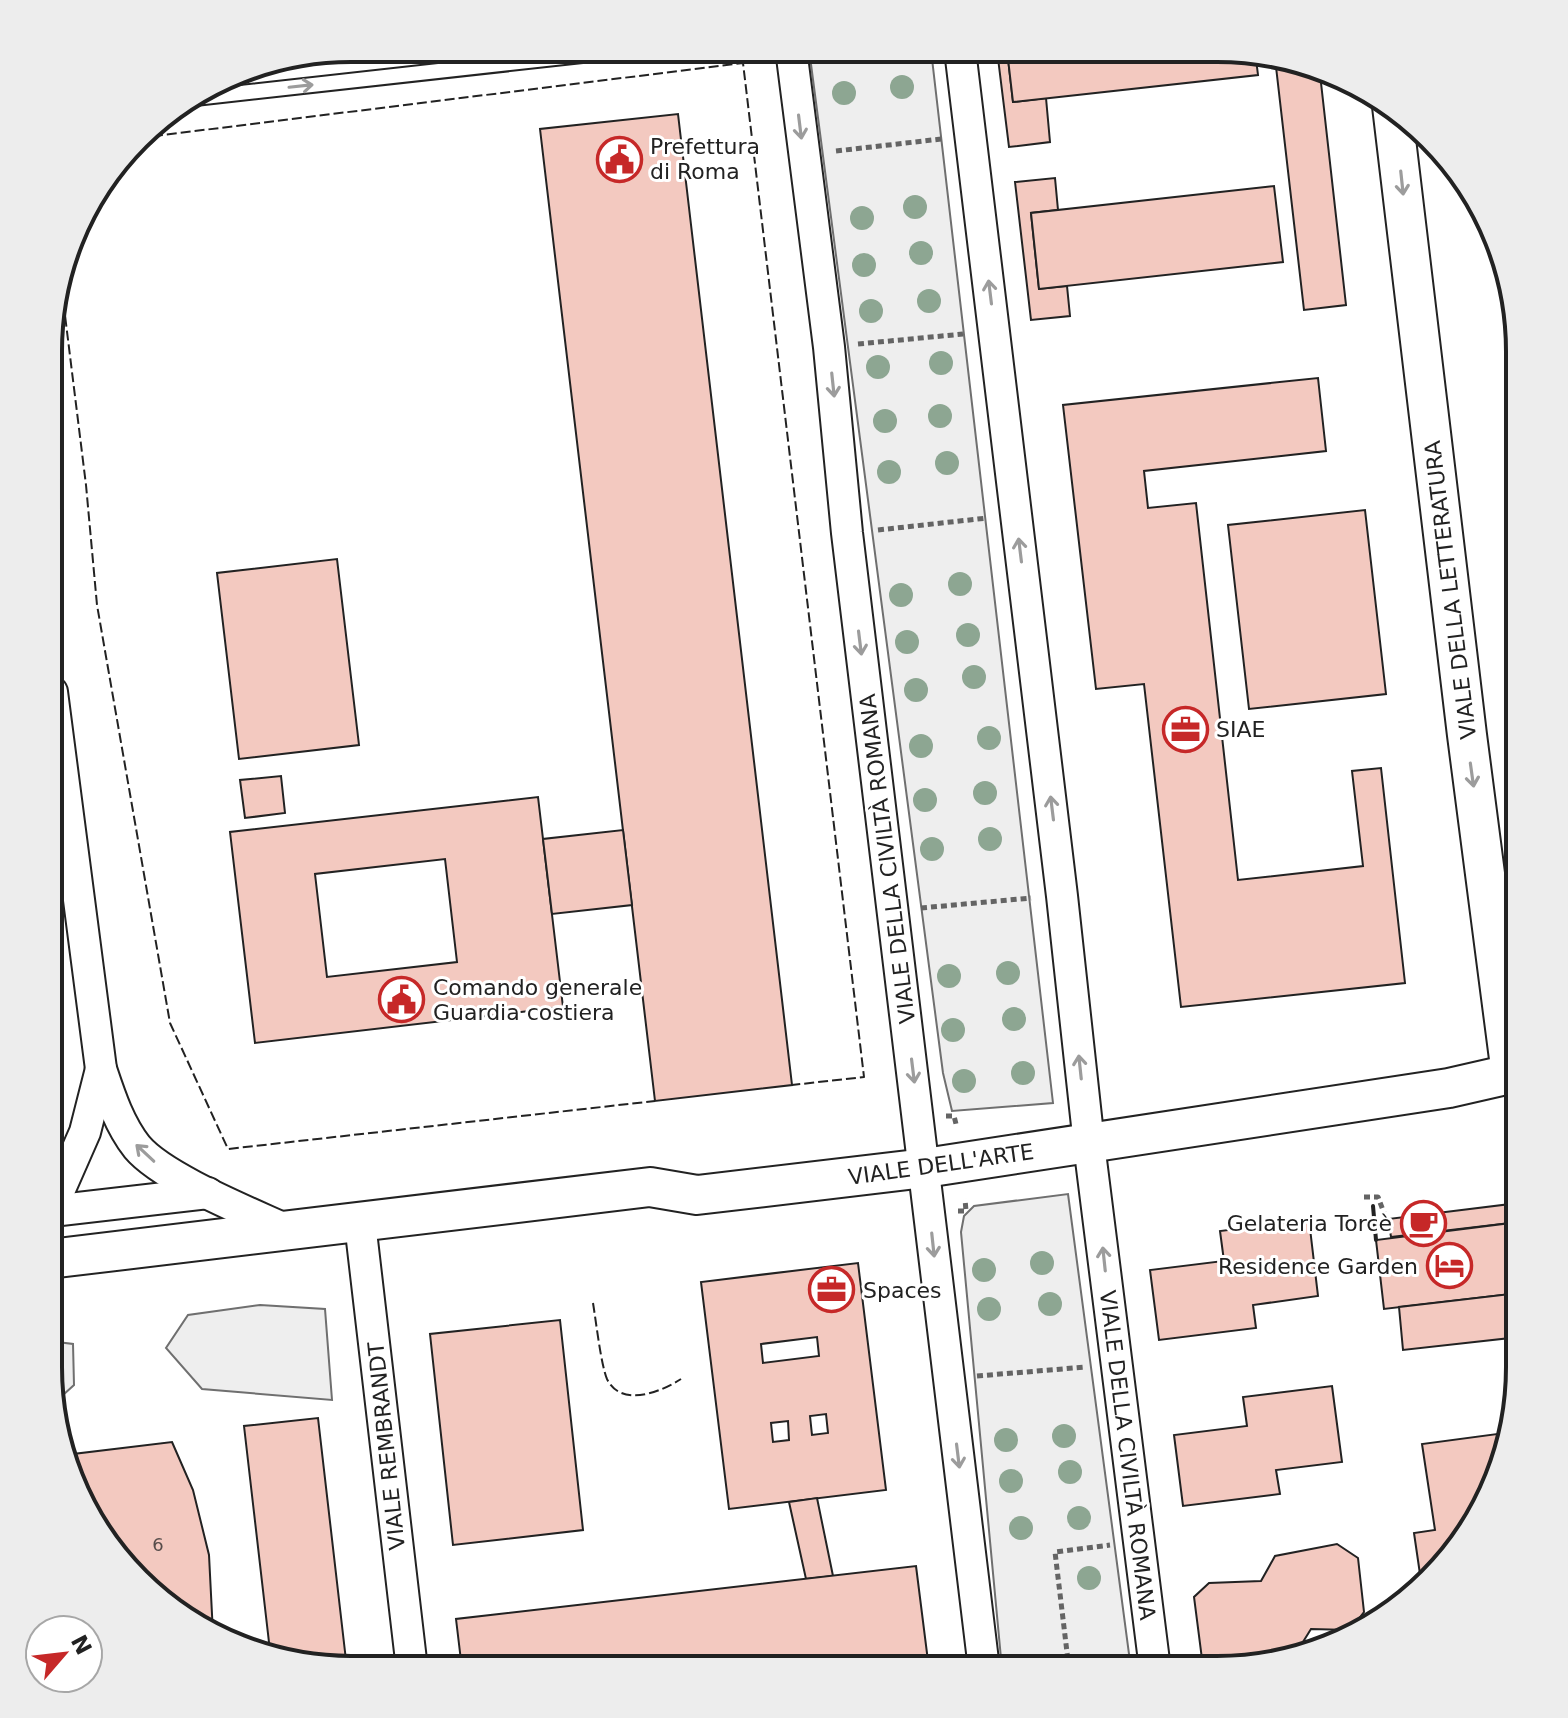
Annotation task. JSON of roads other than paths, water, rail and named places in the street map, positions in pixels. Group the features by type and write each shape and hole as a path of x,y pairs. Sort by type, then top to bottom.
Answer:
{"street":[{"name":"VIALE DELLA CIVILTÀ ROMANA","path":"792,62 829,347 847,533 982,1656"},
{"name":"VIALE DELLA CIVILTÀ ROMANA","path":"962,62 1089,1144 1153,1656"},
{"name":"VIALE DELLA LETTERATURA","path":"1394,123 1505,908"},
{"path":"62,769 101,1069 113,1106 140,1150 152,1161 208,1193 287,1230"},
{"path":"62,1185 85,1132 101,1069"},
{"name":"VIALE DELL'ARTE","path":"62,1257 650,1187 697,1195 925,1168 1353,1100 1449,1088 1506,1075"},
{"path":"62,1211 208,1193"},
{"name":"VIALE REMBRANDT","path":"360,1223 410,1656"}],"lane":[{"path":"216,96 520,62"}],"place":[{"name":"Prefettura di Roma","path":"619,159"},
{"name":"SIAE","path":"1185,729"},
{"name":"Comando generale Guardia costiera","path":"402,1000"},
{"name":"Gelateria Torcè","path":"1423,1223"},
{"name":"Residence Garden","path":"1449,1266"},
{"name":"Spaces","path":"832,1290"}]}
